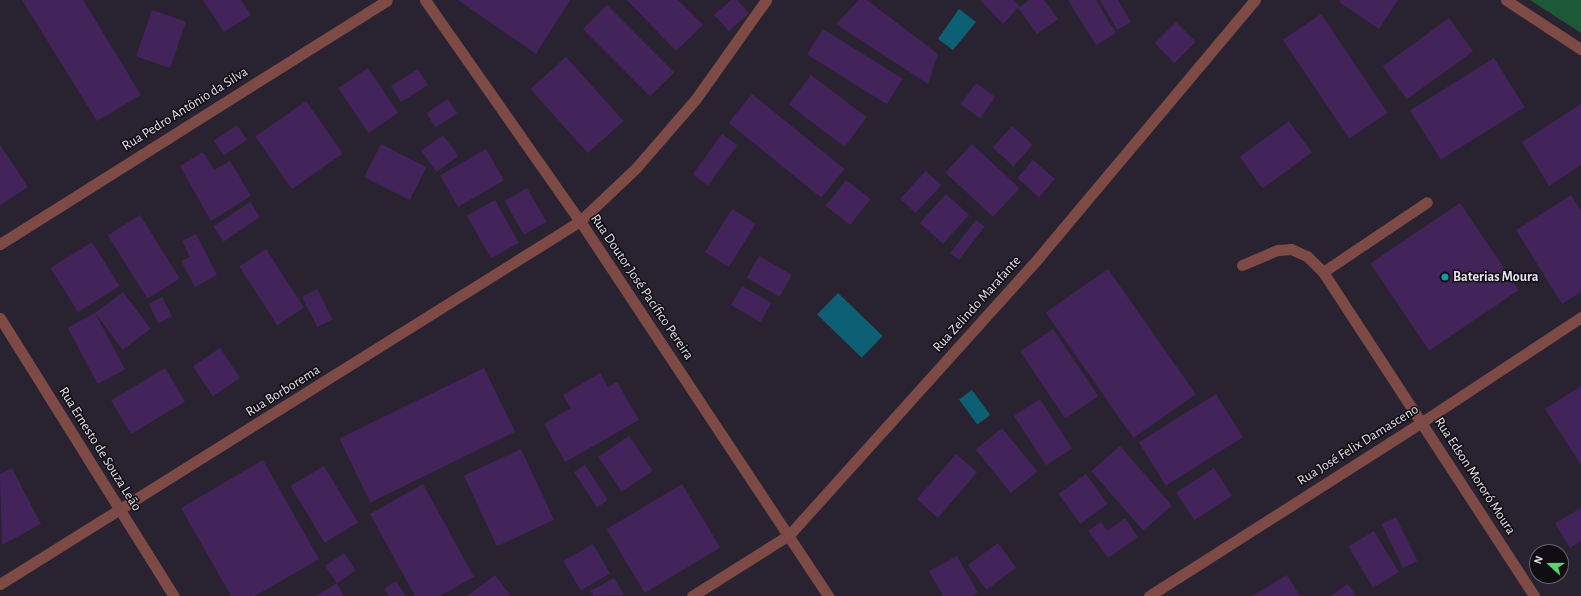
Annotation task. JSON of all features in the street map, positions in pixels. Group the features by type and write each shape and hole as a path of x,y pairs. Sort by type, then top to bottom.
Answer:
{"street":[{"name":"Rua Pedro Antônio da Silva","path":"0,244 387,0"},
{"name":"Rua Borborema","path":"0,584 120,511 580,221 636,168 695,100 766,0"},
{"name":"Rua Zelindo Marafante","path":"692,596 789,535 1039,257 1255,0"},
{"path":"1506,0 1581,49"},
{"name":"Rua Doutor José Pacífico Pereira","path":"432,3 580,221 828,596"},
{"path":"1323,272 1427,202"},
{"name":"Rua Edson Mororó Moura","path":"1242,264 1278,250 1291,249 1307,256 1323,272 1534,596"},
{"name":"Rua José Felix Damasceno","path":"1149,596 1422,422 1581,317"},
{"name":"Rua Ernesto de Souza Leão","path":"0,318 174,596"}],"green space":[{"path":"1530,0 1581,0 1581,33"}],"water":[{"path":"959,9 976,22 953,50 938,39"},
{"path":"838,293 883,336 862,358 817,315"},
{"path":"972,390 990,415 977,424 959,399"}],"building":[{"path":"22,0 83,0 141,95 97,121"},
{"path":"203,0 241,0 251,15 224,32"},
{"path":"458,0 570,0 536,54"},
{"path":"627,0 678,0 703,25 676,51"},
{"path":"731,0 737,0 749,13 729,31 714,15"},
{"path":"859,0 867,0 938,54 928,84 836,24"},
{"path":"980,0 1013,0 1020,7 1029,0 1044,0 1058,19 1037,34 1018,8 1003,24"},
{"path":"1068,0 1096,0 1116,33 1096,45"},
{"path":"1100,0 1118,0 1131,22 1117,30"},
{"path":"1340,0 1398,0 1379,29 1339,2"},
{"path":"607,5 674,72 650,96 583,29"},
{"path":"152,10 186,22 170,68 136,56"},
{"path":"1321,14 1388,113 1349,138 1283,40"},
{"path":"1449,18 1473,51 1407,99 1383,66"},
{"path":"1176,22 1196,42 1175,63 1155,43"},
{"path":"823,29 903,79 887,104 807,54"},
{"path":"566,57 624,121 588,153 530,89"},
{"path":"1494,58 1525,107 1441,160 1410,110"},
{"path":"368,68 398,113 368,133 338,88"},
{"path":"418,69 428,85 401,102 391,86"},
{"path":"811,75 867,117 845,147 789,105"},
{"path":"976,83 995,97 980,118 961,104"},
{"path":"752,94 844,169 821,198 729,123"},
{"path":"448,99 457,113 435,127 426,113"},
{"path":"306,101 343,153 292,189 255,137"},
{"path":"1581,104 1581,165 1549,186 1522,142"},
{"path":"1289,121 1312,153 1263,188 1240,157"},
{"path":"237,125 247,140 224,156 214,141"},
{"path":"1012,126 1033,145 1013,166 993,148"},
{"path":"722,134 737,145 708,186 693,174"},
{"path":"443,135 458,156 436,172 421,151"},
{"path":"381,144 426,167 410,200 364,177"},
{"path":"972,144 1020,188 993,217 945,173"},
{"path":"0,145 28,187 0,205"},
{"path":"486,149 504,180 458,207 440,176"},
{"path":"203,152 214,170 230,161 251,196 211,221 180,166"},
{"path":"1033,160 1055,179 1039,197 1017,178"},
{"path":"926,171 941,185 915,213 900,199"},
{"path":"846,180 870,199 850,225 826,206"},
{"path":"527,188 546,222 524,235 504,201"},
{"path":"946,194 969,215 943,244 920,223"},
{"path":"1571,195 1581,211 1581,292 1562,304 1516,230"},
{"path":"495,200 519,243 491,258 467,216"},
{"path":"250,202 260,217 224,242 214,227"},
{"name":"Baterias Moura","path":"1460,203 1519,290 1429,350 1370,263"},
{"path":"732,209 756,224 729,267 705,252"},
{"path":"140,215 180,279 148,299 108,235"},
{"path":"976,220 985,227 959,260 950,253"},
{"path":"196,234 217,275 195,287 181,261 190,257 182,241"},
{"path":"92,242 120,286 78,312 50,268"},
{"path":"266,249 304,308 277,325 239,266"},
{"path":"759,256 792,275 779,297 746,278"},
{"path":"1108,269 1196,394 1134,438 1046,313"},
{"path":"742,286 771,303 760,322 731,305"},
{"path":"317,289 332,319 317,327 302,297"},
{"path":"123,292 151,329 123,350 95,313"},
{"path":"162,297 172,317 159,323 149,304"},
{"path":"95,313 125,370 98,384 68,328"},
{"path":"1053,329 1098,396 1065,419 1020,351"},
{"path":"220,348 240,378 213,396 193,366"},
{"path":"165,368 185,401 131,434 111,400"},
{"path":"484,368 515,432 370,502 339,439"},
{"path":"600,373 608,387 617,382 639,420 565,462 544,424 571,408 563,395"},
{"path":"1581,386 1581,465 1545,409"},
{"path":"1216,394 1243,437 1166,485 1139,442"},
{"path":"1040,399 1072,448 1046,465 1014,416"},
{"path":"1002,428 1037,472 1011,493 976,449"},
{"path":"629,436 652,471 622,492 598,457"},
{"path":"1120,446 1172,506 1143,531 1091,471"},
{"path":"521,449 554,520 497,546 464,476"},
{"path":"956,454 977,472 938,518 917,499"},
{"path":"263,460 319,559 255,596 231,596 181,508"},
{"path":"585,465 608,500 597,507 574,472"},
{"path":"324,466 358,523 325,543 291,486"},
{"path":"12,468 41,524 2,545 0,474"},
{"path":"1214,468 1232,496 1194,520 1176,493"},
{"path":"1086,474 1108,504 1080,524 1058,494"},
{"path":"423,484 474,577 440,596 415,596 370,514"},
{"path":"682,484 720,547 645,593 607,529"},
{"path":"1581,508 1581,541 1570,548 1569,544 1555,523"},
{"path":"1396,517 1417,561 1403,568 1382,524"},
{"path":"1125,518 1138,537 1108,558 1088,531 1101,522 1107,531"},
{"path":"1374,531 1399,572 1373,588 1348,546"},
{"path":"998,543 1016,568 986,590 968,565"},
{"path":"593,544 610,573 581,590 564,561"},
{"path":"344,553 356,570 337,583 325,566"},
{"path":"957,556 978,593 972,596 943,596 929,571"},
{"path":"495,575 511,596 467,596"},
{"path":"1287,575 1300,596 1252,596"},
{"path":"614,578 624,595 593,596 590,591"},
{"path":"396,581 406,596 389,596 384,589"},
{"path":"337,583 344,596 316,596"},
{"path":"1348,584 1356,596 1331,596"}],"place":[{"name":"Baterias Moura","path":"1445,277"}]}
